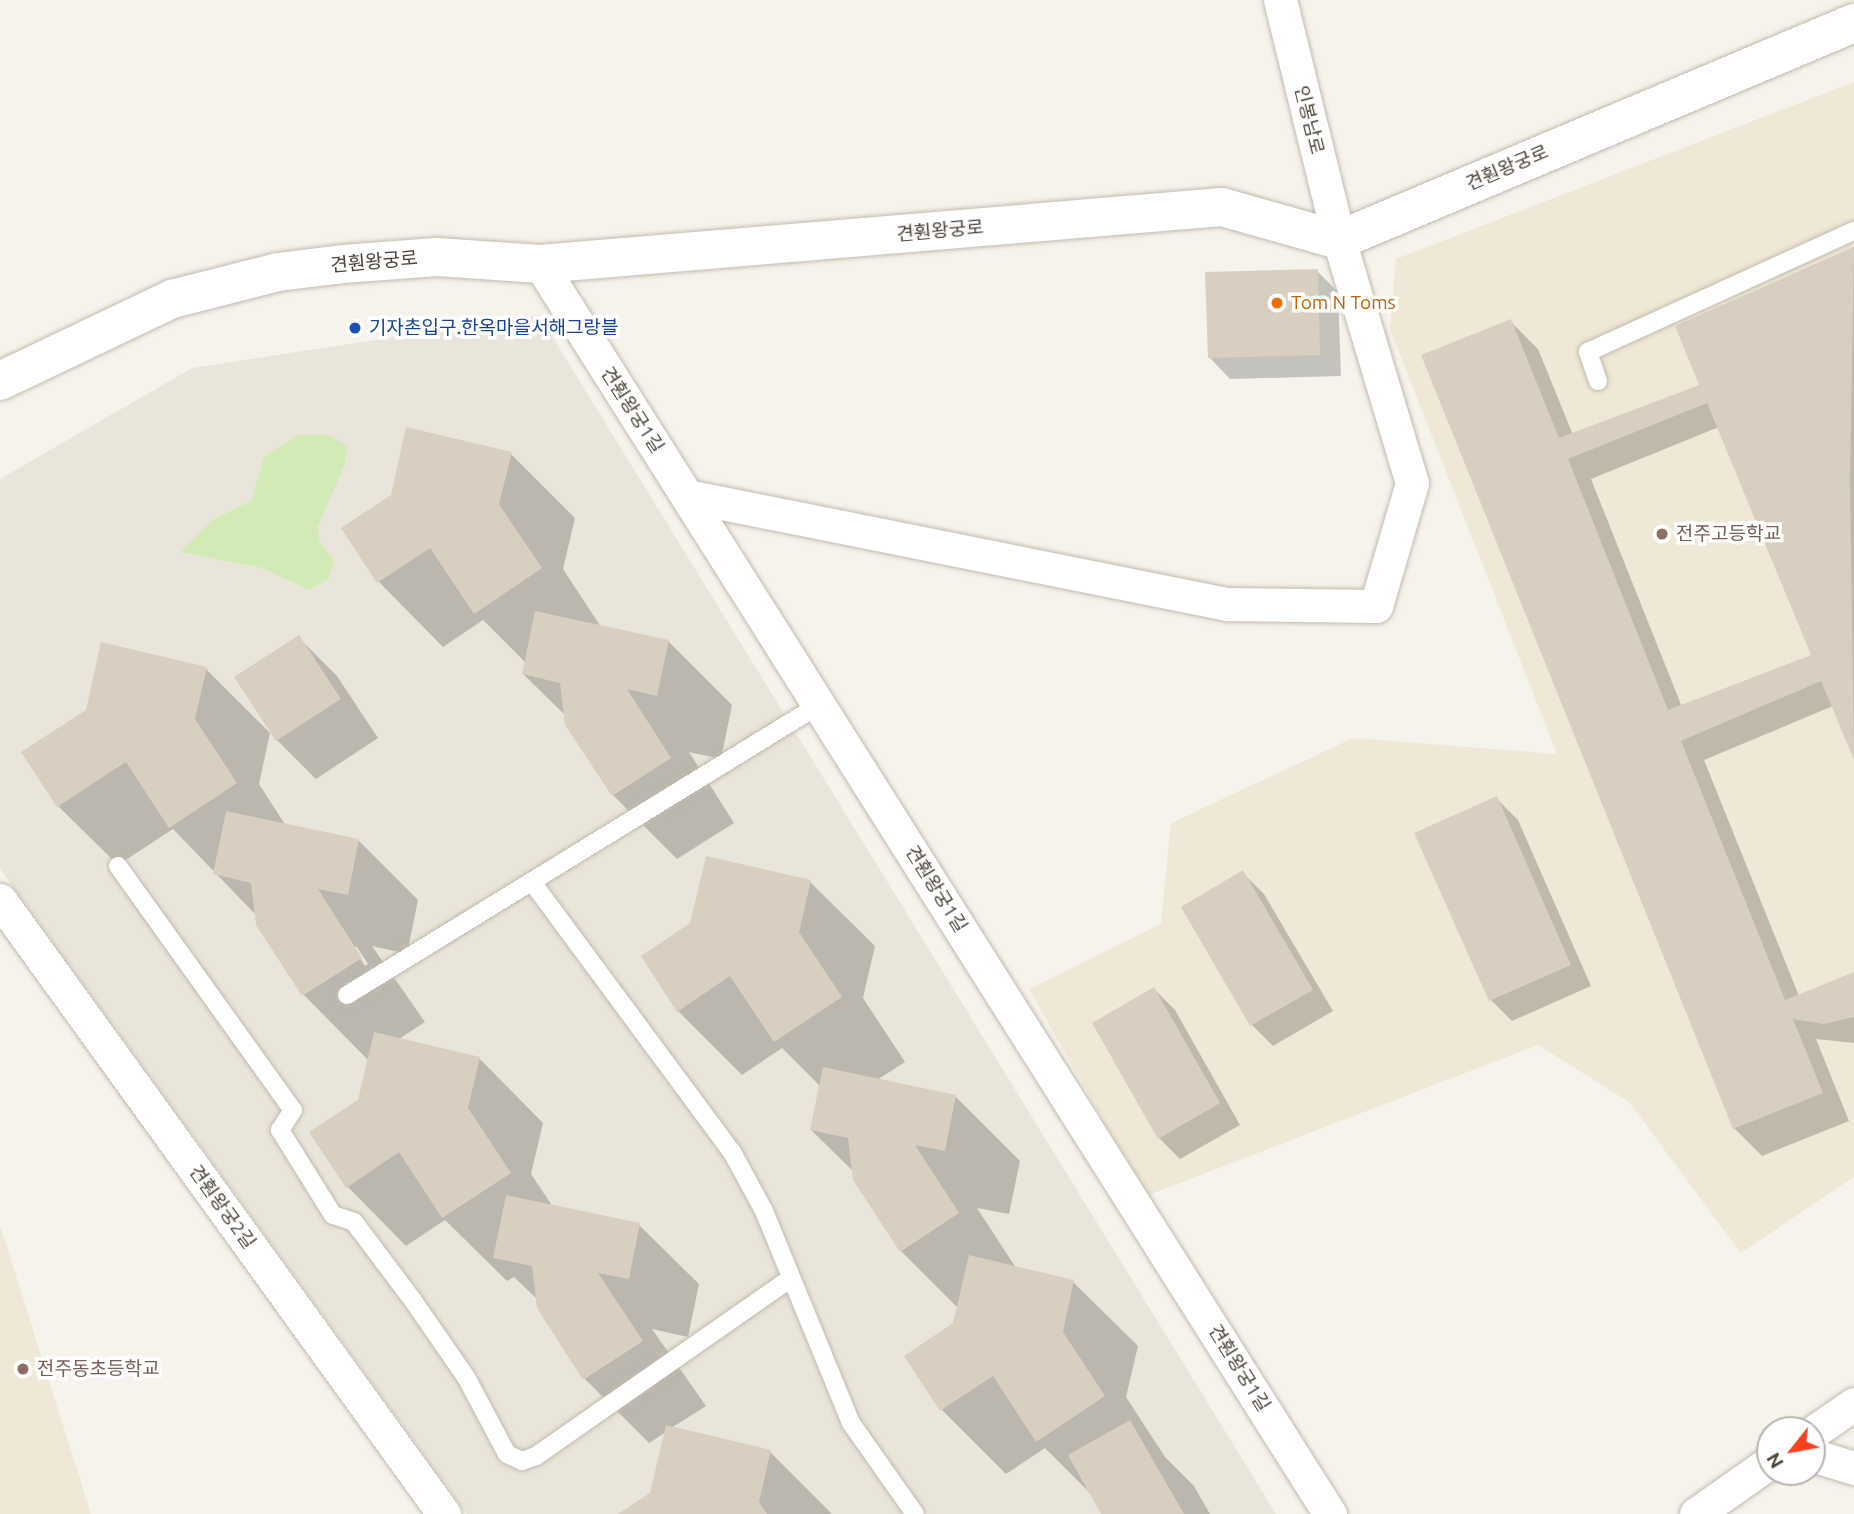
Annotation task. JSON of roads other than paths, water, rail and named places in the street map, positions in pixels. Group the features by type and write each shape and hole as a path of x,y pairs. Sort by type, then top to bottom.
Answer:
{"street":[{"name":"인봉남로","path":"687,495 1227,604 1376,606 1412,483 1339,240 1280,0"},
{"name":"견훤왕궁로","path":"0,381 172,299 278,272 437,257 540,264 1222,207 1339,240 1854,23"},
{"name":"견훤왕궁1길","path":"540,264 1330,1514"},
{"name":"견훤왕궁2길","path":"0,900 444,1514"},
{"path":"1826,1423 1854,1404"},
{"path":"1826,1459 1854,1468"},
{"path":"1696,1514 1756,1472"}],"lane":[{"path":"1598,381 1588,352 1854,231"},
{"path":"347,995 819,705"},
{"path":"118,866 293,1110 280,1130 333,1215 354,1222 414,1302 466,1377 507,1454 522,1461 536,1456 790,1279"},
{"path":"533,882 732,1152 764,1211 851,1423 915,1514"}],"place":[{"name":"Tom N Toms","path":"1277,303"},
{"name":"기자촌입구.한옥마을서해그랑블","path":"355,328"},
{"name":"전주고등학교","path":"1662,534"},
{"name":"전주동초등학교","path":"23,1369"}]}
